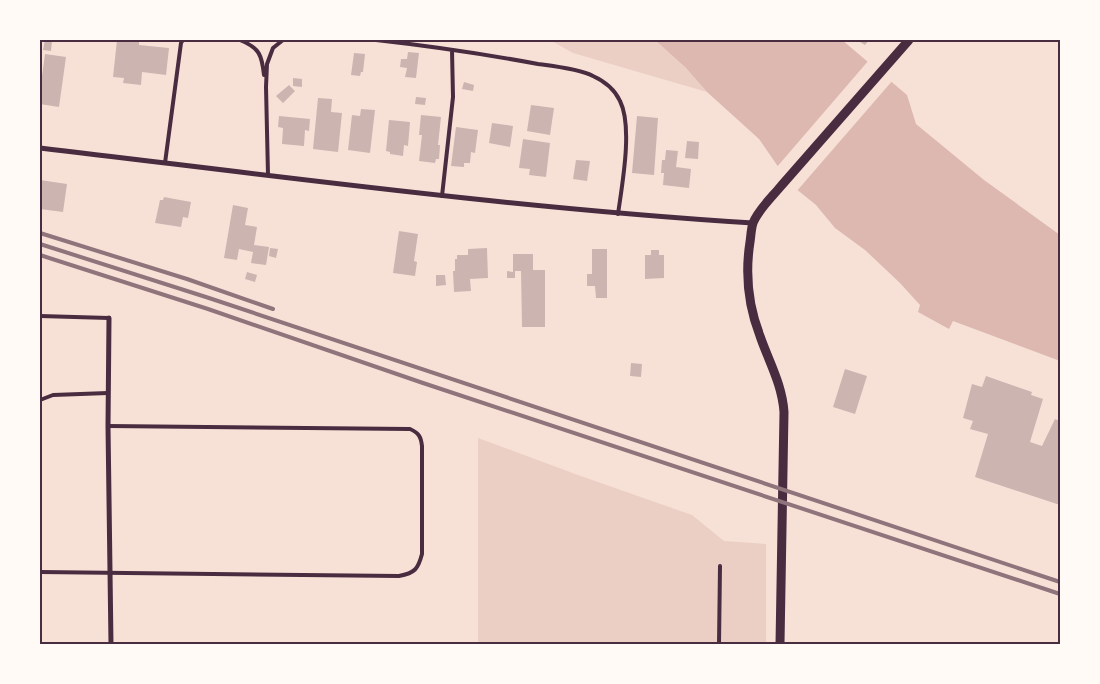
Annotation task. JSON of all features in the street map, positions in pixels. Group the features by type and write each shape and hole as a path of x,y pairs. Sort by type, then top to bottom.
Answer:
{"street":[{"path":"780,644 783,396 778,378 752,314 748,290 748,257 753,224 781,186 890,59 909,40"},
{"path":"40,148 442,196 618,214 753,224"},
{"path":"109,318 108,426 111,644"}],"lane":[{"path":"165,163 180,43 184,40"},
{"path":"240,40 258,50 263,59 266,87"},
{"path":"268,175 267,64 273,48 283,40"},
{"path":"376,40 489,55 592,75 608,85 620,101 624,116 624,166 618,214"},
{"path":"442,196 453,96 452,50"},
{"path":"40,316 109,318"},
{"path":"40,400 53,395 108,393"},
{"path":"40,572 399,576 410,574 419,566 422,554 422,446 420,437 410,429 108,426"},
{"path":"719,644 720,566"}],"shaded area":[{"path":"550,40 655,40 686,68 707,92 573,53"},
{"path":"655,40 842,40 907,95 916,124 984,180 1060,235 1060,361 953,321 949,329 918,312 920,305 900,283 865,250 835,228 816,205 790,184 759,139 707,92 686,68"},
{"path":"478,438 692,515 724,541 766,544 766,644 478,644"}],"pier":[{"path":"869,60 893,80 796,192 788,186 776,168"}],"building":[{"path":"45,40 52,41 51,51 43,50"},
{"path":"117,40 139,40 139,45 169,48 166,75 142,72 141,85 123,83 124,78 113,77"},
{"path":"857,40 869,40 865,45"},
{"path":"408,52 419,53 416,78 405,77 407,68 400,67 401,59 407,59"},
{"path":"354,53 365,54 363,72 361,72 360,76 351,75"},
{"path":"45,54 66,57 59,107 40,104"},
{"path":"293,78 302,79 302,87 293,86"},
{"path":"464,82 474,85 473,91 462,89"},
{"path":"289,85 295,91 283,103 276,96"},
{"path":"416,97 426,98 425,105 415,104"},
{"path":"318,98 332,99 331,112 342,113 338,152 313,149"},
{"path":"531,105 554,108 550,135 527,131"},
{"path":"361,109 375,110 370,153 348,150 352,115 360,116"},
{"path":"421,115 441,117 438,145 440,145 439,159 436,159 435,163 419,161 422,135 419,135"},
{"path":"279,116 310,119 309,131 305,130 304,146 282,144 283,128 278,127"},
{"path":"637,116 658,118 654,175 632,173"},
{"path":"389,120 410,122 408,146 404,145 403,156 390,154 390,152 386,151"},
{"path":"492,123 513,126 510,147 489,143"},
{"path":"456,127 478,130 475,153 471,152 470,163 464,163 464,167 451,166"},
{"path":"523,139 550,143 546,177 529,175 530,169 519,168"},
{"path":"687,141 699,142 698,159 685,158"},
{"path":"666,150 678,151 676,167 691,169 689,188 663,185 664,173 661,173 662,160 665,160"},
{"path":"576,160 590,161 587,181 573,179"},
{"path":"40,180 67,184 63,212 40,209"},
{"path":"164,197 191,202 188,218 183,217 181,227 155,223 160,200 163,200"},
{"path":"233,205 248,208 245,225 257,227 254,245 269,247 266,265 251,263 253,252 239,249 237,260 224,258"},
{"path":"399,231 418,234 414,261 417,262 415,276 393,273"},
{"path":"270,248 278,249 276,258 269,256"},
{"path":"487,248 488,278 470,279 471,291 454,292 453,271 455,271 457,255 468,255 468,249"},
{"path":"592,249 607,249 607,298 596,298 595,286 587,286 587,274 592,274"},
{"path":"651,250 659,250 659,255 664,255 664,278 645,279 645,255 651,255"},
{"path":"513,254 533,254 533,270 545,270 545,327 522,327 521,271 515,271 515,278 507,278 507,271 513,272"},
{"path":"247,272 257,275 255,282 245,279"},
{"path":"436,275 445,275 446,285 436,286"},
{"path":"631,363 642,364 641,377 630,376"},
{"path":"845,369 867,376 855,414 833,407"},
{"path":"986,376 1032,392 1031,395 1043,399 1030,442 1042,446 1055,419 1060,421 1060,505 975,477 988,434 970,429 973,421 963,418 972,384 982,387"}],"railway":[{"path":"40,233 187,279 273,309"},
{"path":"40,244 209,298 1060,582"},
{"path":"40,255 208,309 423,383 1060,594"}]}
